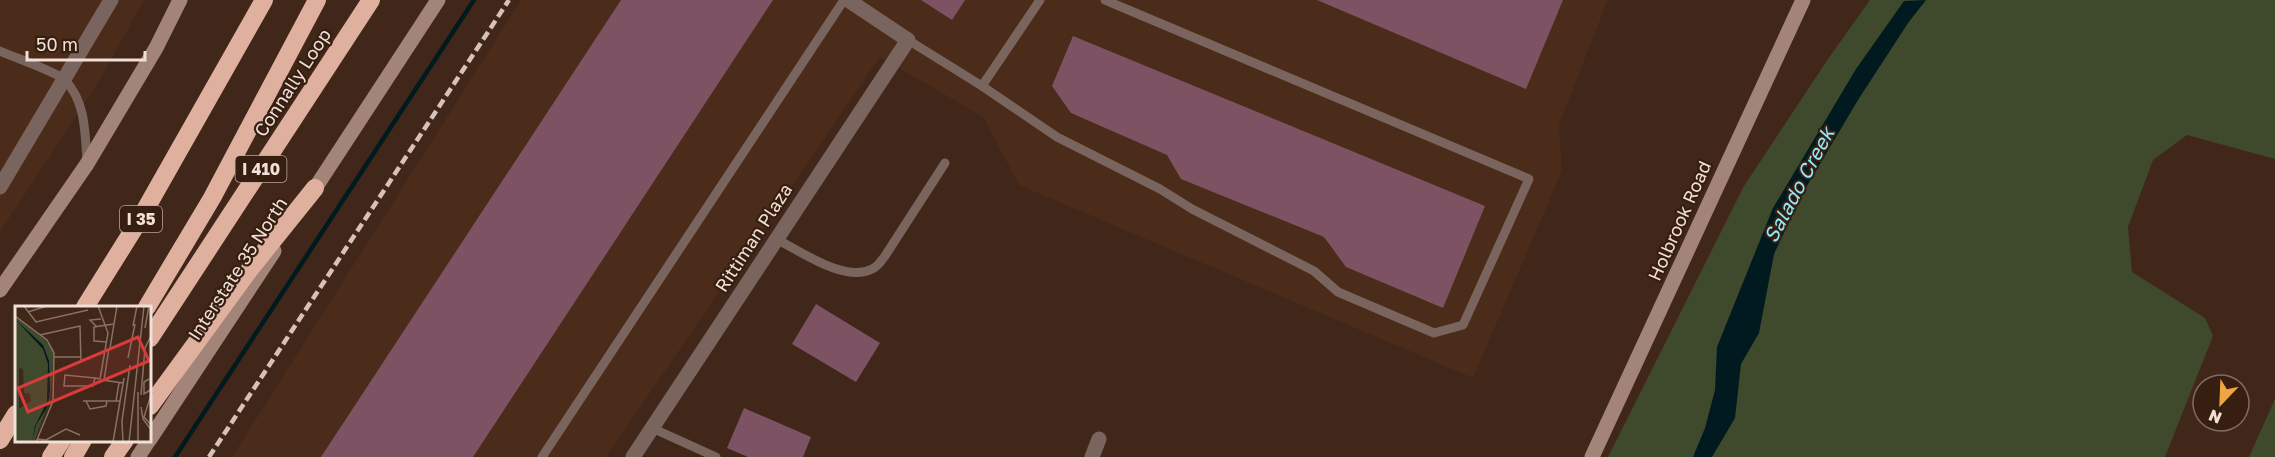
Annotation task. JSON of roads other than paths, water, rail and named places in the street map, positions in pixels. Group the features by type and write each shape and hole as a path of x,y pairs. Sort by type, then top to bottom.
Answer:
{"highway":[{"path":"192,128 250,0"},
{"name":"I 35","path":"86,306 140,219 264,0"},
{"name":"I 35","path":"148,306 212,198 317,0"},
{"name":"Connally Loop","path":"152,335 371,0"},
{"path":"152,403 250,269 315,188"},
{"path":"0,440 15,416"},
{"path":"51,457 61,442"},
{"path":"73,457 82,442"},
{"path":"113,457 124,442"}],"main road":[{"path":"0,290 87,164 156,48 180,0"},
{"name":"Interstate 35 North","path":"152,437 438,0"},
{"name":"Holbrook Road","path":"1592,457 1803,0"},
{"name":"Interstate 35 North","path":"138,457 149,442"}],"street":[{"path":"0,187 111,0"},
{"path":"846,0 908,40"},
{"name":"Rittiman Plaza","path":"633,457 908,40"},
{"path":"1092,457 1099,439"}],"lane":[{"path":"542,457 846,0"},
{"path":"982,86 1040,0"},
{"path":"908,40 982,86 1057,137 1314,271 1338,292 1434,333 1463,325 1529,179 1105,0"},
{"path":"0,51 64,79 74,94 85,119 87,164"},
{"path":"776,239 847,274 861,273 875,268 945,163"},
{"path":"652,428 717,457"}],"water":[{"name":"Salado Creek","path":"1926,0 1908,23 1858,100 1802,194 1774,254 1759,333 1741,364 1735,418 1712,457 1693,457 1705,428 1715,390 1717,347 1773,208 1856,69 1904,1"}],"waterway":[{"path":"175,457 474,0"}],"railway":[{"path":"209,457 509,0"}]}
